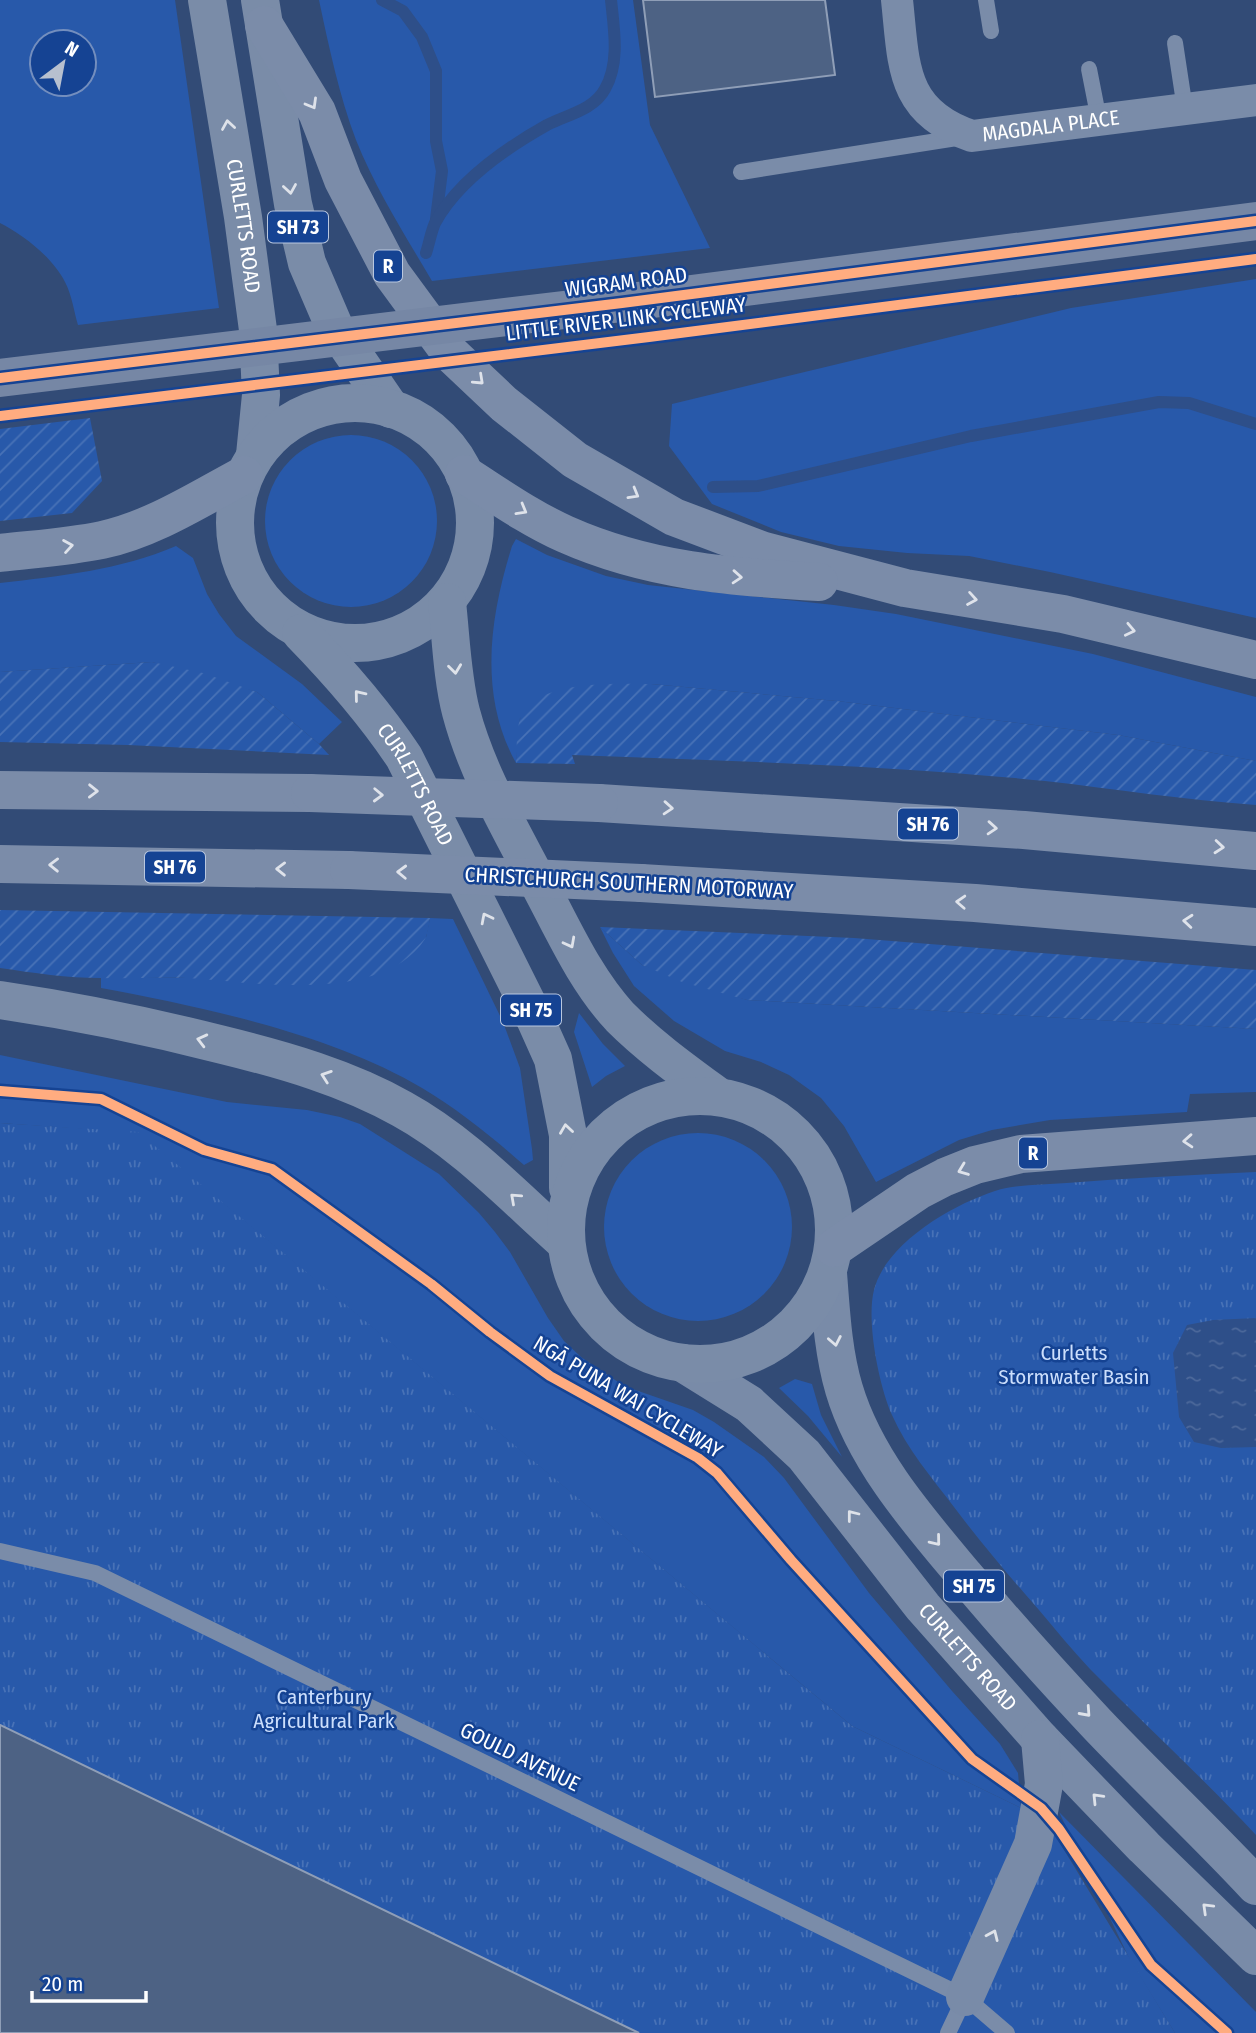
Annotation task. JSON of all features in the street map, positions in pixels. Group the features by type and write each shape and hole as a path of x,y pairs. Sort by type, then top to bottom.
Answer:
{"highway":[{"name":"CURLETTS ROAD","path":"207,0 243,217 258,330 261,395 249,465"},
{"name":"SH 73","path":"262,12 293,204 307,263 334,326 391,409 421,423 447,445 464,474 474,506 474,540 465,572 447,602"},
{"name":"R","path":"262,12 317,112 344,180 392,274 450,353 504,404 575,460 674,517 764,551 905,588 1063,614 1256,660"},
{"path":"0,554 93,542 170,515 249,465 275,433 301,416 330,405 361,404 391,409"},
{"name":"SH 73","path":"249,465 234,510 236,546 248,580 270,609 299,631"},
{"path":"464,474 562,533 642,562 729,577 905,588"},
{"path":"299,631 338,643 378,642 416,627 447,602"},
{"name":"SH 75","path":"447,602 460,709 471,746 583,967 600,993 621,1017 664,1057 719,1097 745,1103 769,1114 790,1129 808,1149 831,1196 835,1222 831,1261"},
{"name":"CURLETTS ROAD","path":"299,631 345,678 381,722 404,757 514,976 553,1059 568,1135 568,1197"},
{"name":"SH 76","path":"0,790 310,793 599,803 1024,830 1256,850"},
{"name":"CHRISTCHURCH SOUTHERN MOTORWAY","path":"0,864 349,870 641,883 975,903 1256,928"},
{"path":"0,1000 163,1030 268,1056 368,1091 404,1110 451,1142 566,1243"},
{"path":"568,1197 593,1149 618,1123 649,1106 683,1097 719,1097"},
{"name":"R","path":"683,1363 714,1364 744,1357 771,1344 796,1325 815,1301 831,1261 918,1191 945,1177 975,1166 1033,1153 1256,1136"},
{"name":"SH 75","path":"568,1197 566,1243 573,1272 585,1300 604,1323 627,1342 654,1356 683,1363"}],"main road":[{"name":"WIGRAM ROAD","path":"0,378 622,303 1256,221"},
{"name":"SH 75","path":"831,1261 833,1328 844,1389 867,1443 899,1492 933,1538 1009,1627 1096,1723 1256,1886"},
{"name":"CURLETTS ROAD","path":"683,1363 749,1404 804,1455 923,1606 1040,1739 1144,1847 1256,1956"},
{"path":"965,1997 1033,1844 1044,1784 1040,1739"}],"street":[{"name":"MAGDALA PLACE","path":"897,0 903,54 910,86 923,106 938,121 972,136 1256,100"}],"lane":[{"path":"986,0 991,31"},
{"path":"1175,43 1185,109"},
{"path":"1089,69 1099,120"},
{"path":"741,172 972,136"},
{"name":"GOULD AVENUE","path":"0,1551 94,1573 965,1997 1007,2033"},
{"path":"948,2033 965,1997"}],"green space":[{"path":"0,0 175,0 219,308 78,325 71,298 60,273 19,234 0,223"},
{"path":"319,0 633,0 650,125 710,248 432,281 382,194 356,140 339,88"},
{"path":"1256,279 1256,618 969,556 839,546 781,532 712,504 669,446 672,404 1071,308"},
{"path":"90,418 102,481 72,513 0,521 0,429"},
{"path":"351,435 384,442 412,460 430,488 437,521 430,554 412,582 384,600 351,607 318,600 290,582 272,554 265,521 272,488 290,460 318,442"},
{"path":"516,539 547,555 606,576 648,585 896,614 1093,654 1256,697 1256,761 1118,735 837,701 651,684 602,685 520,718 516,763 496,710 492,655 498,600"},
{"path":"176,546 193,558 207,594 236,636 302,684 342,722 319,744 257,692 152,662 0,672 0,583 67,575 112,566"},
{"path":"152,662 203,673 257,692 329,755 0,742 0,672"},
{"path":"651,684 837,701 1118,735 1256,761 1256,805 1045,781 868,767 572,755 575,764 516,763 520,719 528,706 542,697 578,686"},
{"path":"0,910 430,918 425,939 405,960 379,973 348,981 315,985 280,985 187,978 76,977 0,968"},
{"path":"430,918 453,919 503,1022 520,1068 532,1149 533,1160 524,1165 436,1096 387,1069 348,1052 266,1025 101,988 101,978 184,978 426,937"},
{"path":"600,927 642,965 747,1000 1256,1029 1256,1092 1190,1094 1187,1112 1050,1120 992,1130 959,1140 876,1182 844,1126 821,1098 789,1075 761,1062 725,1051 674,1021 634,986"},
{"path":"600,927 854,938 1256,970 1256,1029 747,1000 682,982 642,965"},
{"path":"579,1013 603,1044 625,1066 592,1087 574,1032"},
{"path":"0,1055 227,1102 307,1110 340,1117 360,1124 439,1174 495,1232 510,1252 548,1318 564,1341 581,1357 624,1386 693,1410 714,1422 764,1457 784,1478 869,1593 1000,1744 1018,1773 1021,1808 852,1726 138,1133 0,1123"},
{"name":"Canterbury Agricultural Park","path":"0,1123 138,1132 852,1726 1021,1808 1020,1814 1055,1835 1175,2033 0,2033"},
{"path":"698,1133 716,1134 734,1140 765,1160 785,1191 791,1209 791,1245 785,1263 765,1294 734,1314 716,1320 698,1321 680,1320 662,1314 631,1294 611,1263 605,1245 604,1227 605,1209 611,1191 631,1160 662,1140 680,1134"},
{"name":"Curletts Stormwater Basin","path":"1256,1172 1256,1835 1083,1662 996,1560 929,1474 905,1440 887,1403 875,1353 872,1303 881,1273 906,1242 941,1216 995,1191 1022,1186"},
{"path":"795,1379 812,1384 821,1415 842,1457 808,1416 779,1388"},
{"path":"1059,1812 1256,2012 1256,2033 1175,2033 1130,1960"}],"water":[{"path":"1256,1318 1256,1447 1221,1448 1194,1442 1179,1417 1173,1353 1187,1325 1213,1320"}],"building":[{"path":"643,0 825,0 835,75 655,97"},
{"path":"0,1725 639,2033 0,2033"}],"waterway":[{"path":"382,0 403,11 422,37 436,71 436,141 442,171 436,219"},
{"path":"426,253 435,223 445,208 456,193 484,167 515,144 547,125 587,107 600,96 613,68 611,0"},
{"path":"713,487 758,486 971,436 1159,402 1189,403 1256,424"}],"cycle path":[{"name":"LITTLE RIVER LINK CYCLEWAY","path":"0,378 622,303 1256,221"},
{"name":"LITTLE RIVER LINK CYCLEWAY","path":"0,416 649,337 1256,259"},
{"name":"NGĀ PUNA WAI CYCLEWAY","path":"0,1091 101,1099 204,1150 272,1169 431,1284 550,1376 698,1458 717,1473 791,1560 972,1759 1041,1808 1059,1829 1151,1965 1227,2033"}]}
